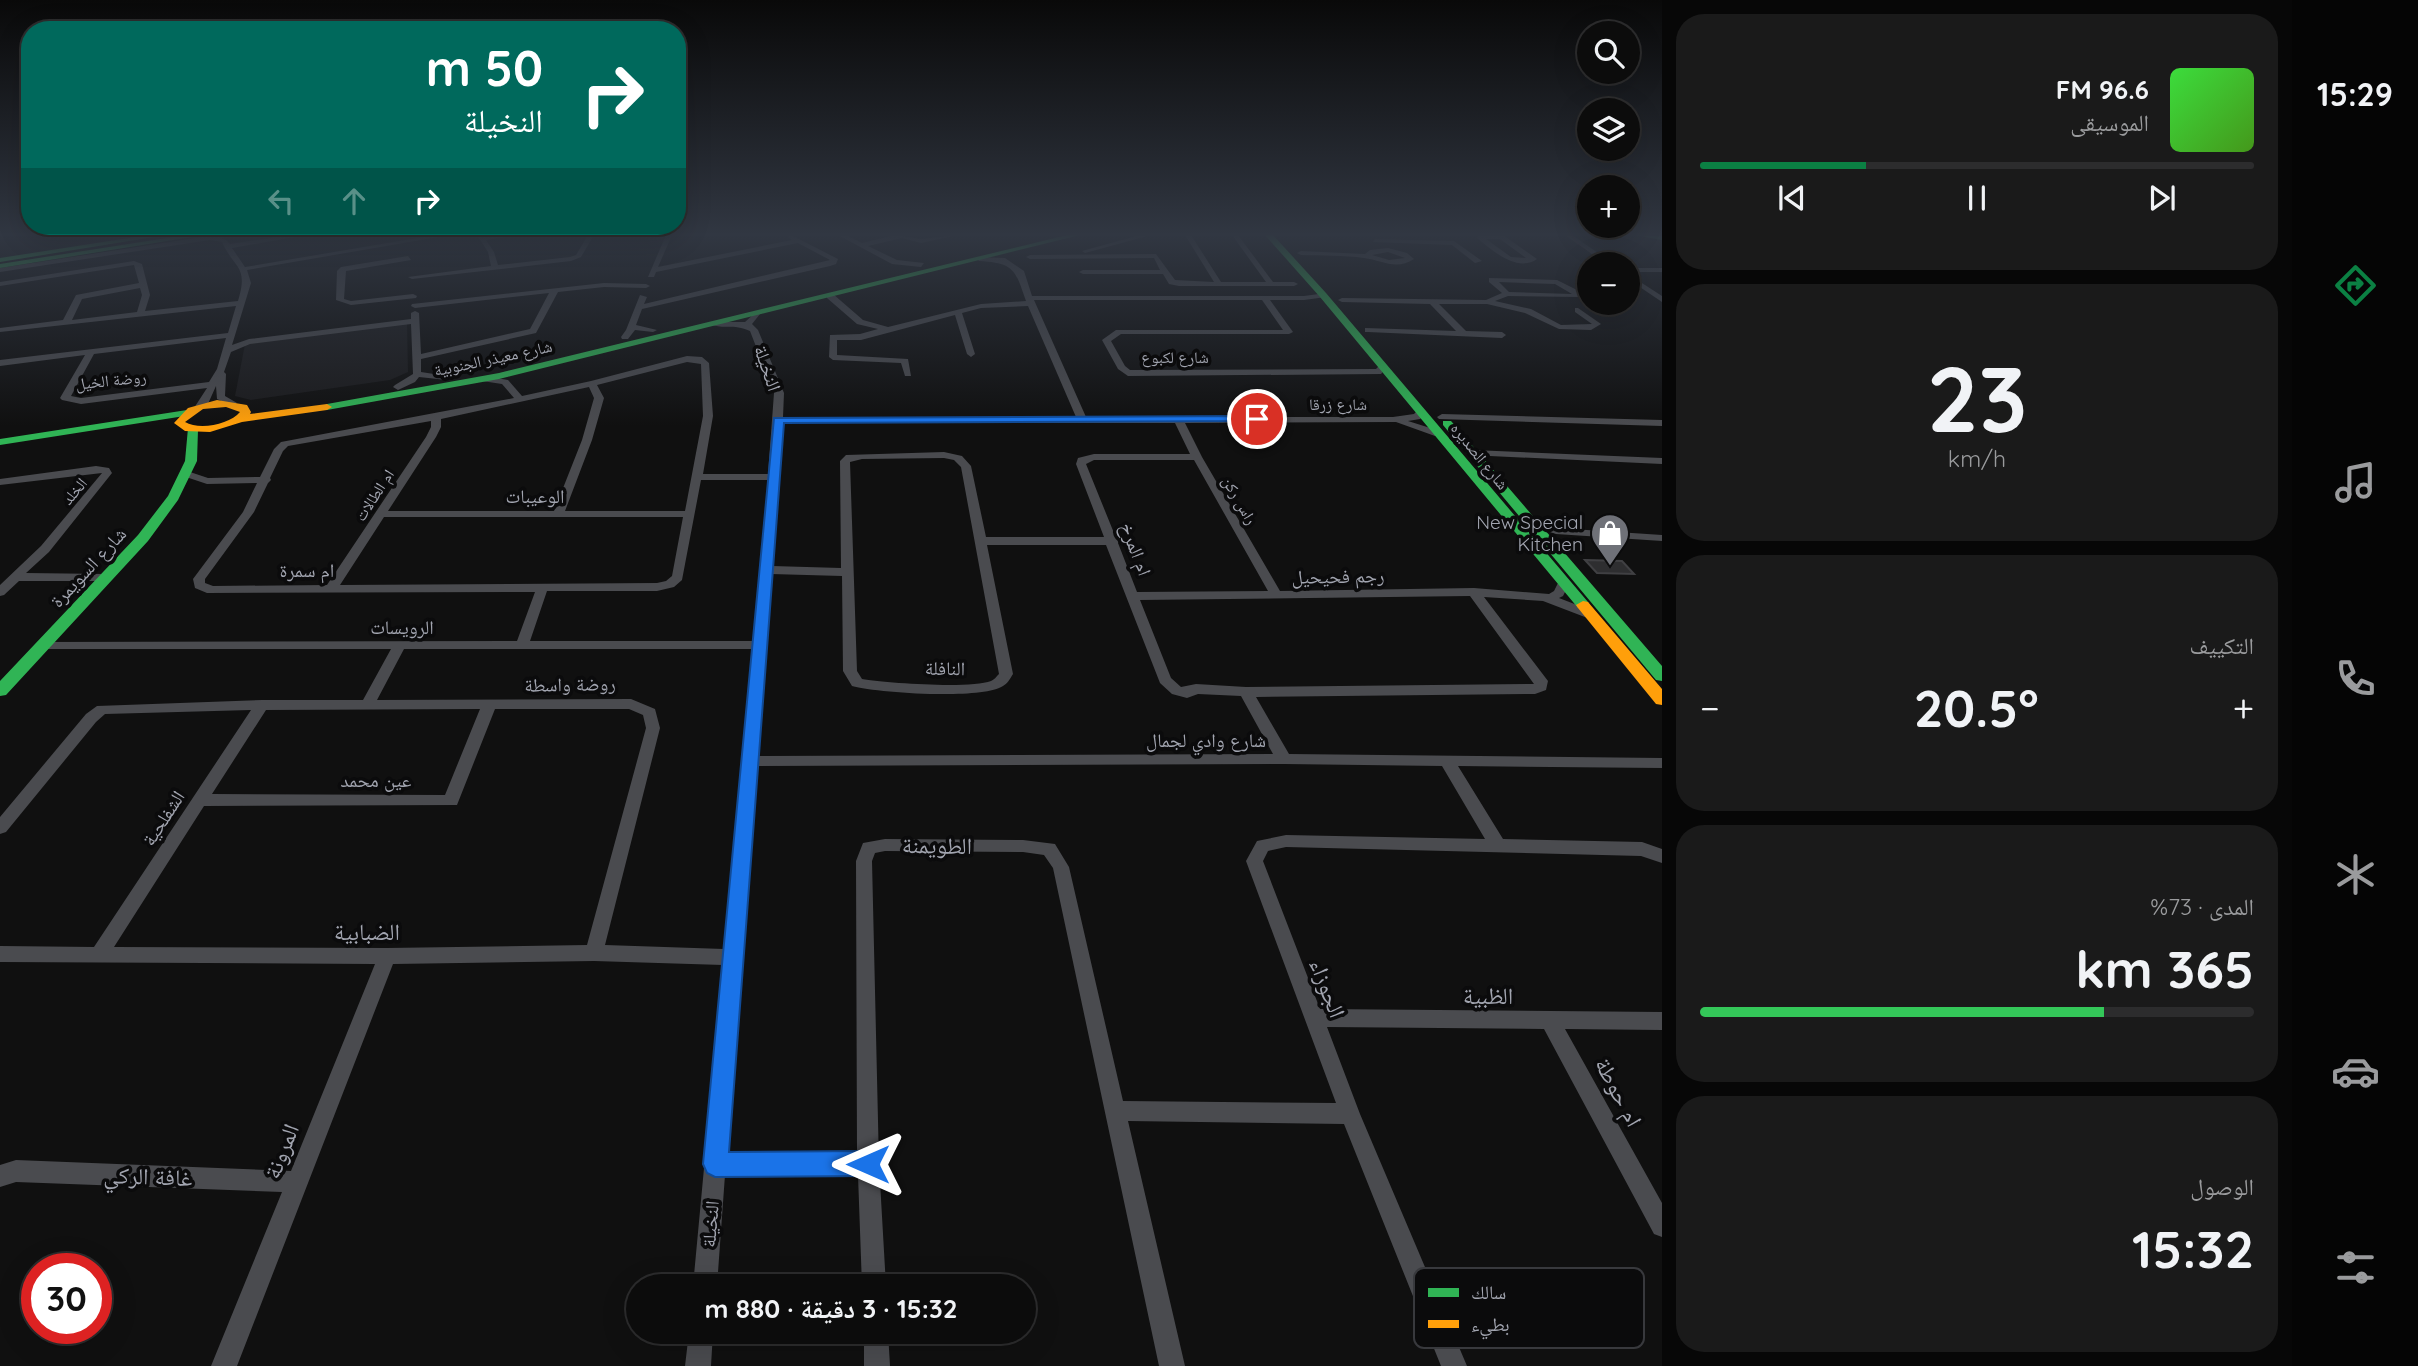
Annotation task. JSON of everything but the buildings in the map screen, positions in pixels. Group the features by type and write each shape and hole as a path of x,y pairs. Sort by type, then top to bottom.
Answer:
{"main road":[{"name":"شارع معيذر الجنوبية","path":"239,410 444,378 629,332 653,330 772,299"},
{"name":"شارع معيذر الجنوبية","path":"239,410 371,401 485,379 512,378 714,324 755,322 822,299"},
{"name":"شارع الصديره","path":"1338,299 1368,330 1563,584 1662,700"},
{"name":"شارع الصديره","path":"1338,299 1383,367 1421,412 1441,425 1473,453 1662,676"},
{"path":"0,451 239,410"},
{"path":"0,442 189,419 218,428 239,410"},
{"name":"شارع السويمرة","path":"189,419 189,467"},
{"name":"شارع السويمرة","path":"0,691 143,538 174,497 189,467 218,428"}],"street":[{"path":"66,323 78,299"},
{"path":"140,315 145,299"},
{"name":"شارع السويمرة","path":"189,419 208,398 221,369 242,299"},
{"path":"341,299 351,303 389,299"},
{"path":"398,387 417,374 414,299"},
{"path":"415,306 478,299"},
{"path":"416,358 533,331 550,299"},
{"path":"629,332 642,299"},
{"path":"640,307 675,299"},
{"path":"833,299 860,322 888,329"},
{"path":"908,374 905,361 833,357 832,339 838,336 861,337 995,304 1030,301 1206,299"},
{"name":"شارع لكبوع","path":"1265,299 1289,332 1119,332 1106,340 1121,367 1128,373 1363,373 1378,372 1383,367"},
{"path":"1329,299 1487,302 1528,311 1559,327 1597,327 1583,315"},
{"path":"1329,299 1338,299"},
{"path":"1487,302 1495,299"},
{"path":"1030,301 1082,420"},
{"path":"1432,301 1463,333"},
{"path":"0,330 241,303"},
{"path":"958,312 971,354"},
{"path":"228,350 249,342 416,321"},
{"name":"النخيلة","path":"706,1274 778,420 779,393 755,322"},
{"path":"860,322 860,357"},
{"path":"1368,330 1502,335"},
{"path":"0,363 232,335"},
{"name":"روضة الخيل","path":"91,352 65,398 81,401 212,384"},
{"name":"ام سمرة","path":"687,359 699,359 705,363 708,416 678,577 670,584 657,587 542,589 211,590 199,585 199,579 248,512 279,449 285,444 436,417 592,384 687,359"},
{"name":"شارع السويمرة","path":"221,369 220,397 239,410"},
{"name":"شارع لكبوع","path":"1363,373 1398,384"},
{"path":"417,374 444,378"},
{"path":"512,378 520,399"},
{"path":"558,514 587,440 599,398 592,384"},
{"name":"شارع زرقا","path":"1393,420 1417,417 1421,412"},
{"name":"ام الطالات","path":"331,589 431,437 436,427 436,417"},
{"name":"راس ركن","path":"1178,419 1277,596"},
{"name":"شارع زرقا","path":"778,420 1393,420 1441,425 1662,423"},
{"path":"1473,453 1662,461"},
{"name":"النافلة","path":"944,455 958,458 966,466 981,541 1006,666 1006,674 1002,680 983,687 879,686 856,683 849,671 845,461 850,457 944,455"},
{"name":"ام المرخ","path":"1197,457 1094,457 1082,460 1165,680 1170,686 1187,693 1196,690 1535,690 1541,687 1541,681 1474,593"},
{"path":"189,467 197,480 265,480"},
{"name":"الخلد","path":"0,482 96,469 105,470 107,473 63,529 0,592"},
{"path":"697,477 775,477"},
{"path":"174,497 191,487 218,481"},
{"name":"الوعيبات","path":"381,514 690,514"},
{"path":"1532,523 1573,533 1662,538"},
{"path":"1549,542 1561,535 1573,533"},
{"path":"981,541 1113,541"},
{"path":"766,570 848,572"},
{"path":"16,577 106,578"},
{"path":"1543,596 1556,596 1562,591 1563,584"},
{"path":"522,645 542,589"},
{"name":"رجم فحيحيل","path":"1133,596 1474,593 1543,596 1590,615"},
{"name":"الرويسات","path":"44,645 760,645"},
{"path":"367,706 399,646"},
{"path":"1246,692 1284,759"},
{"name":"روضة واسطة","path":"0,828 92,718 103,709 262,705 631,705 650,712 653,728 594,953"},
{"name":"الشفلحية","path":"99,954 262,705"},
{"name":"عين محمد","path":"200,800 451,801 489,706"},
{"name":"شارع وادي لجمال","path":"750,761 1284,759 1662,763"},
{"path":"1447,761 1498,846"},
{"name":"الجوزاء","path":"1414,1269 1350,1114 1254,861 1263,846 1286,841 1643,849 1662,856"},
{"name":"الطويمنة","path":"873,1274 868,1164 864,861 869,848 885,845 1023,846 1049,849 1061,867 1172,1366"},
{"name":"الضبابية","path":"0,954 387,956 594,953 733,957"},
{"name":"المرونة","path":"224,1366 387,956"},
{"name":"الظبية","path":"1313,1018 1662,1021"},
{"name":"ام حوطة","path":"1550,1020 1662,1227"},
{"path":"1117,1111 1350,1114"},
{"path":"715,1164 868,1164"},
{"name":"غافة الركي","path":"0,1175 16,1171 297,1182"},
{"path":"698,1366 700,1344"},
{"path":"876,1344 877,1366"},
{"name":"الجوزاء","path":"1447,1348 1454,1366"}],"shaded area":[{"path":"407,323 408,372 390,380 251,400 235,396 245,344"}],"traffic: fast":[{"path":"327,407 499,376 815,299"},
{"path":"1326,299 1583,605"},
{"path":"0,442 187,413"},
{"path":"1447,423 1662,676"},
{"path":"0,691 143,538 174,497 191,461 192,430"}],"traffic: slow":[{"path":"240,419 246,412 243,407 217,403 191,411 179,423 189,429 210,429 240,419 327,407"},
{"path":"1583,605 1662,700"}],"place":[{"name":"New Special Kitchen","path":"1610,567"}],"route":[{"path":"868,1164 715,1164 778,420 1257,419"}]}
